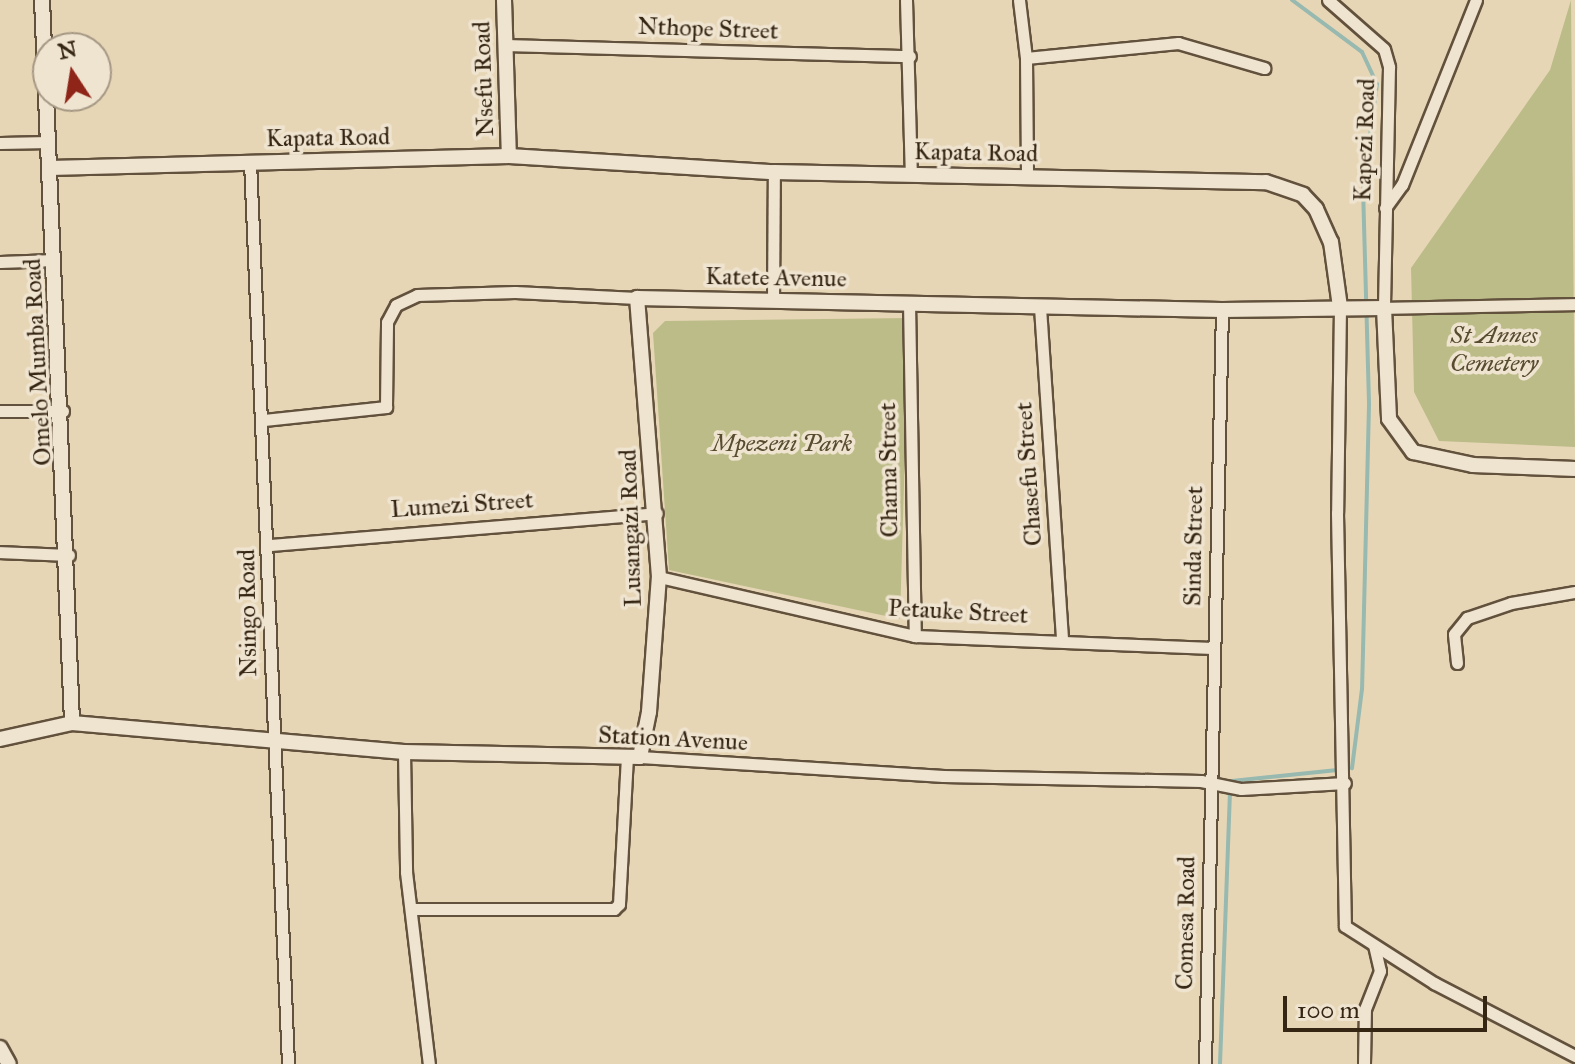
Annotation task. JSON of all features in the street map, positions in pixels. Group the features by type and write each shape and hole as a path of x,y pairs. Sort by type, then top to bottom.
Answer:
{"street":[{"name":"Omelo Mumba Road","path":"42,0 69,555 72,723"},
{"name":"Nsefu Road","path":"504,0 509,156"},
{"path":"906,0 911,174"},
{"path":"1019,0 1026,58 1027,176"},
{"name":"Kapezi Road","path":"1328,0 1384,49 1390,89 1385,209 1372,308"},
{"path":"1385,209 1402,185 1476,0"},
{"path":"1026,58 1178,43 1264,68"},
{"name":"Nthope Street","path":"505,45 910,56"},
{"path":"0,143 49,142"},
{"name":"Kapata Road","path":"50,168 509,156 774,172 1266,182 1303,195 1328,233 1340,307 1337,513 1345,783 1345,926 1374,946"},
{"name":"Nsingo Road","path":"250,161 270,545 271,741 288,1064"},
{"path":"773,301 774,172"},
{"path":"0,262 54,260"},
{"name":"Katete Avenue","path":"264,420 386,407 387,322 396,305 417,295 515,292 637,298 1040,307 1222,310 1372,308"},
{"name":"Lusangazi Road","path":"633,756 649,712 659,577 657,513 637,298"},
{"name":"Chama Street","path":"909,302 915,636"},
{"path":"1575,304 1372,308 1389,419 1413,452 1473,465 1575,469"},
{"name":"Chasefu Street","path":"1040,307 1062,638"},
{"name":"Sinda Street","path":"1211,784 1222,310"},
{"path":"0,411 63,411"},
{"name":"Lumezi Street","path":"270,545 657,513"},
{"path":"0,552 69,555"},
{"name":"Petauke Street","path":"659,577 915,636 1062,638 1213,648"},
{"path":"1457,663 1454,634 1467,618 1511,603 1575,592"},
{"name":"Station Avenue","path":"0,739 72,723 404,752 633,756 943,776 1211,784 1251,789 1345,783"},
{"path":"404,752 412,909 429,1064"},
{"path":"412,909 614,909 619,904 633,756"},
{"name":"Comesa Road","path":"1205,1064 1211,784"},
{"path":"1374,946 1575,1056"},
{"path":"1364,1064 1365,1009 1380,971 1374,946"},
{"path":"0,1048 9,1064"}],"green space":[{"name":"St Annes Cemetery","path":"1571,0 1575,447 1439,441 1414,392 1411,268 1550,70"},
{"name":"Mpezeni Park","path":"909,318 900,619 669,570 653,333 665,321"}],"waterway":[{"path":"1292,0 1362,52 1377,84 1363,188 1369,405 1362,689 1352,768"},
{"path":"1232,781 1337,770"},
{"path":"1220,1064 1230,795"}]}
